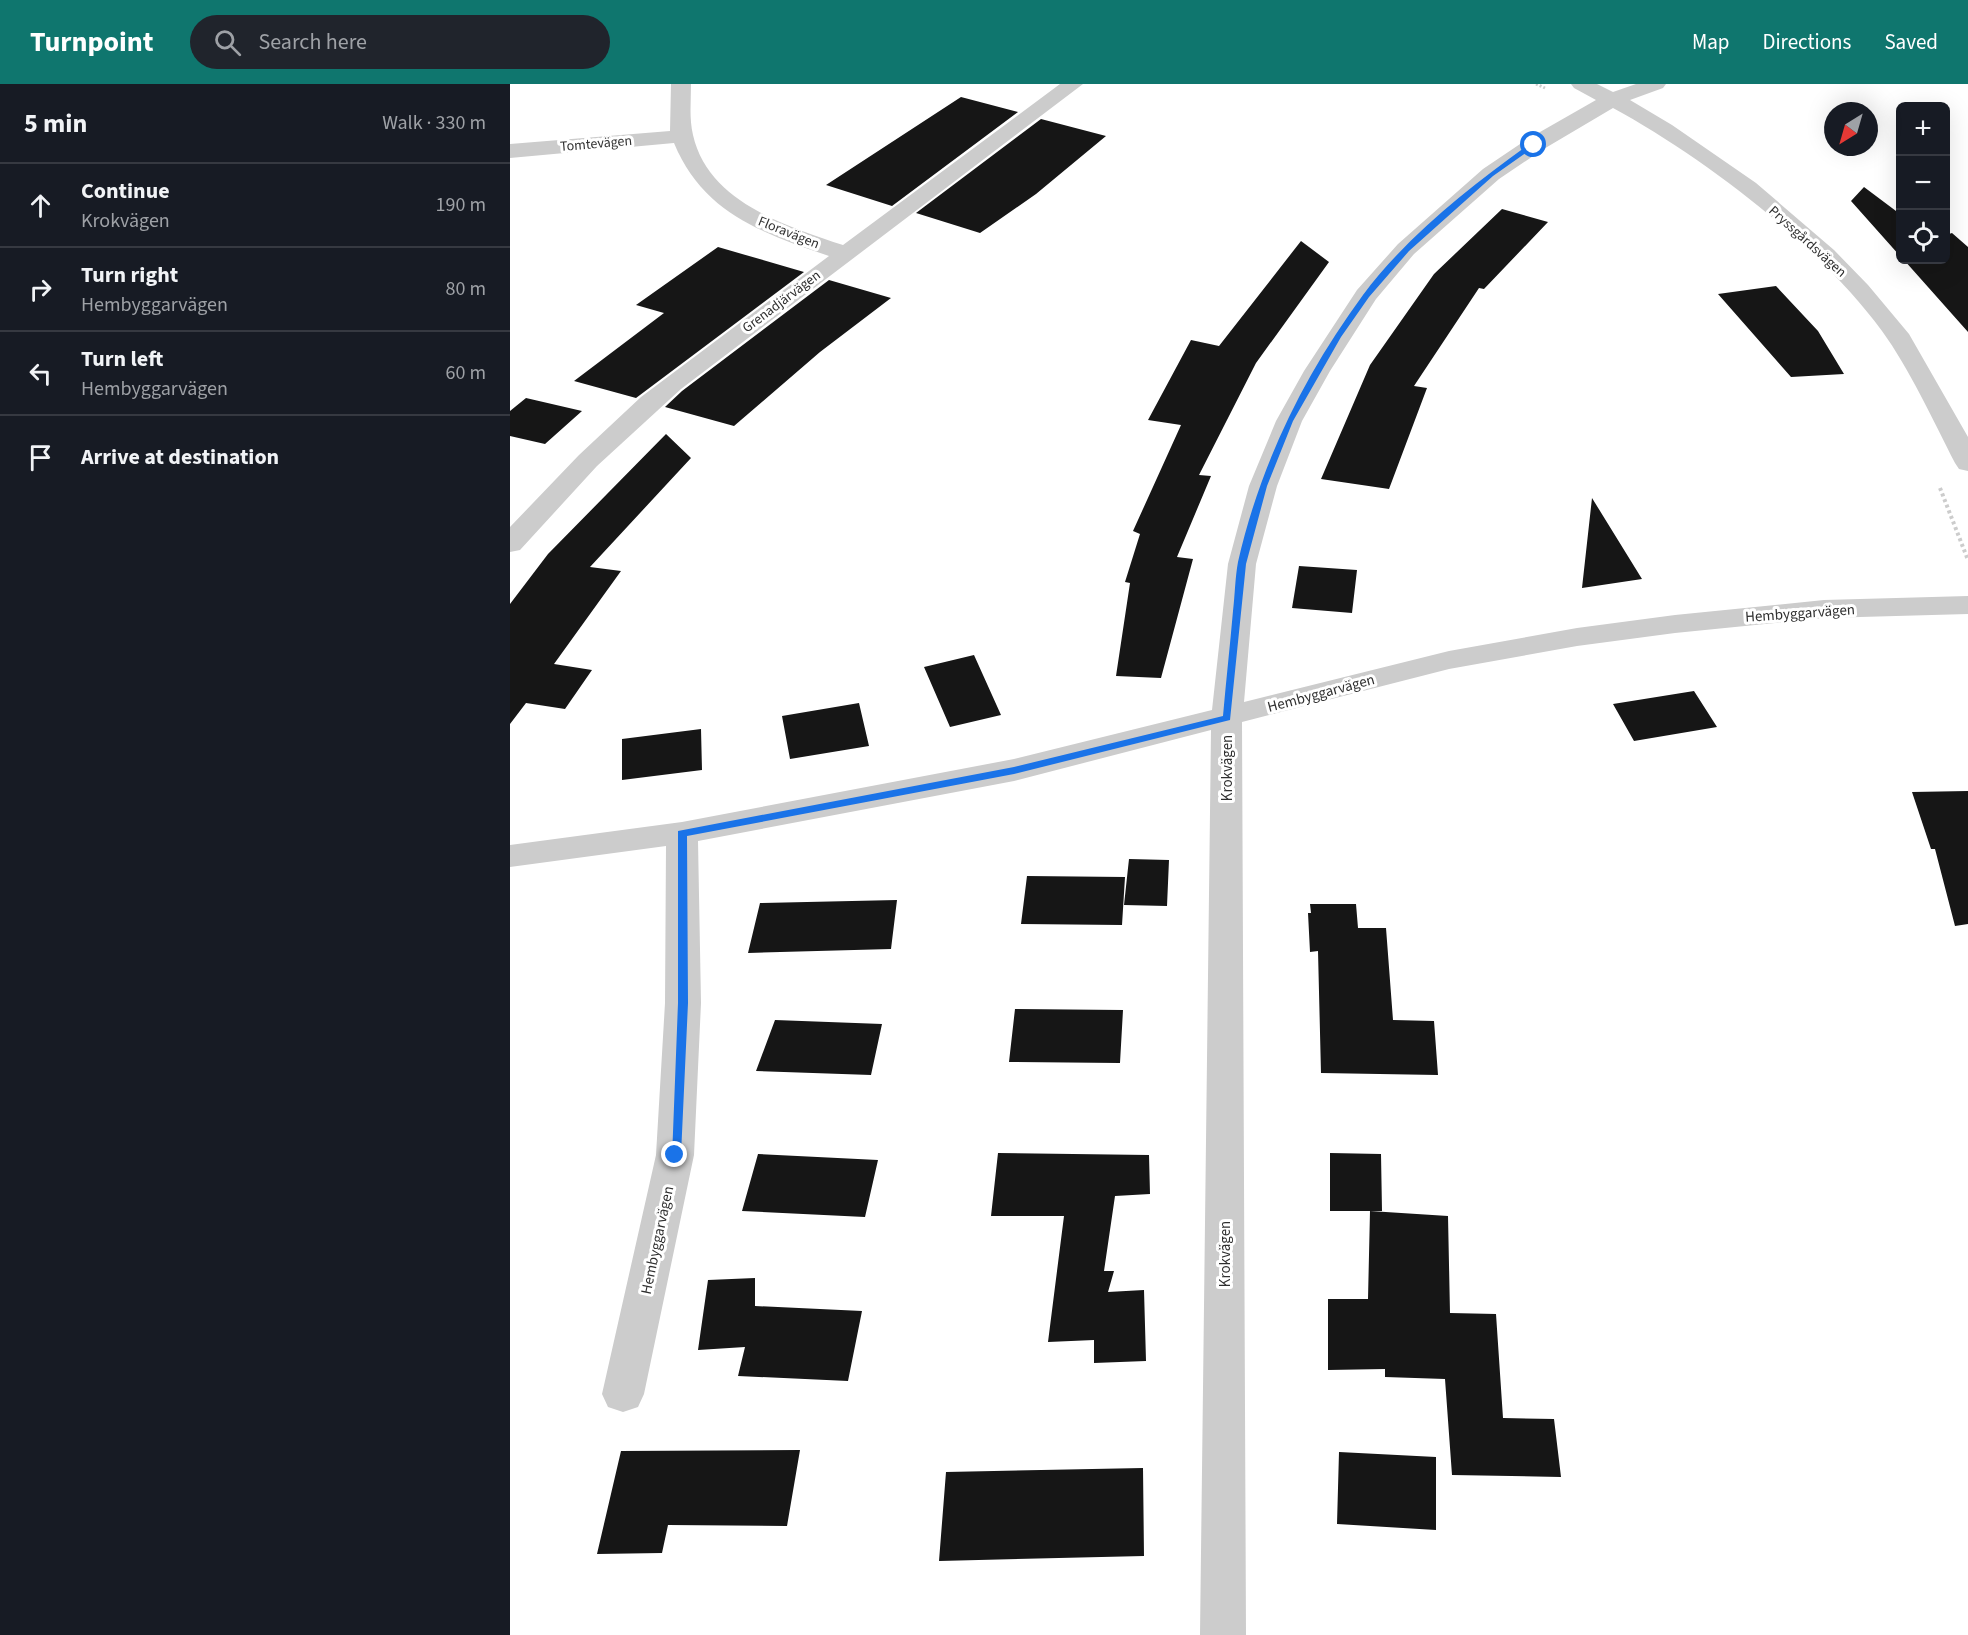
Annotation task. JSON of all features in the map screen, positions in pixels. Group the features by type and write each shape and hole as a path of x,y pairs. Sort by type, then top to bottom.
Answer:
{"street":[{"name":"Floravägen","path":"681,84 682,136 689,156 703,179 740,210 780,232 844,253"},
{"name":"Grenadjärvägen","path":"510,544 582,465 623,425 672,384 844,253 1073,84"},
{"name":"Pryssgårdsvägen","path":"1581,84 1613,99 1681,141 1740,182 1794,226 1851,280 1891,327 1942,411 1968,463"},
{"name":"Krokvägen","path":"1223,1635 1227,718 1242,564 1263,486 1289,421 1317,371 1366,295 1406,249 1491,174 1534,145 1613,99 1656,84"},
{"name":"Tomtevägen","path":"510,151 682,136"},
{"name":"Hembyggarvägen","path":"510,856 682,833 1014,770 1227,718 1449,660 1576,637 1675,624 1824,609 1968,605"},
{"name":"Hembyggarvägen","path":"623,1394 675,1155 683,1003 682,833"}],"path":[{"path":"1536,84 1591,110"},
{"path":"1940,487 1968,560"}],"building":[{"path":"961,97 1018,112 892,206 826,185"},
{"path":"1041,119 1106,136 1036,194 980,233 916,213"},
{"path":"1864,187 1896,211 1896,252 1851,201"},
{"path":"1502,209 1548,222 1484,289 1479,288 1414,386 1427,388 1389,489 1321,479 1370,365 1434,274"},
{"path":"1950,234 1968,247 1968,332 1908,264 1950,264"},
{"path":"1301,241 1329,262 1256,363 1199,475 1211,476 1177,557 1193,559 1161,678 1116,676 1130,583 1125,582 1140,534 1133,531 1181,425 1148,420 1191,340 1219,346"},
{"path":"718,247 804,272 636,398 574,381 664,313 636,305"},
{"path":"829,280 891,298 820,352 734,426 665,407 682,391"},
{"path":"1776,286 1818,331 1844,374 1791,377 1718,294"},
{"path":"526,398 582,411 545,444 510,436 510,411"},
{"path":"666,434 691,458 590,567 621,571 554,664 592,670 565,709 526,703 510,724 510,604 548,554"},
{"path":"1592,498 1642,579 1582,588"},
{"path":"1299,566 1357,570 1352,613 1292,608"},
{"path":"974,655 1001,715 950,727 924,667"},
{"path":"1694,691 1717,727 1634,741 1613,704"},
{"path":"859,703 869,746 790,759 782,716"},
{"path":"701,729 702,770 622,780 622,739"},
{"path":"1968,791 1968,924 1955,926 1935,849 1931,849 1912,792"},
{"path":"1129,859 1169,860 1167,906 1124,905"},
{"path":"1027,876 1125,877 1122,925 1021,924"},
{"path":"897,900 891,949 748,953 760,903"},
{"path":"1310,904 1356,904 1358,928 1386,928 1393,1020 1434,1021 1438,1075 1321,1073 1318,951 1310,952 1308,913 1311,913"},
{"path":"1015,1009 1123,1010 1120,1063 1009,1062"},
{"path":"775,1020 882,1024 871,1075 756,1071"},
{"path":"998,1153 1149,1155 1150,1194 1115,1196 1104,1271 1114,1271 1108,1292 1144,1290 1146,1361 1094,1363 1094,1340 1048,1342 1064,1216 991,1216"},
{"path":"1330,1153 1381,1154 1382,1211 1330,1211"},
{"path":"758,1154 878,1160 865,1217 742,1211"},
{"path":"1370,1211 1448,1216 1450,1313 1496,1314 1503,1418 1554,1419 1561,1477 1452,1475 1445,1379 1385,1377 1385,1369 1328,1370 1328,1299 1368,1299"},
{"path":"755,1278 755,1306 862,1311 848,1381 738,1376 745,1347 698,1350 708,1280"},
{"path":"800,1450 787,1526 668,1525 662,1553 597,1554 621,1451"},
{"path":"1339,1452 1436,1457 1436,1530 1337,1524"},
{"path":"1143,1468 1144,1556 939,1561 946,1472"}],"route":[{"path":"675,1155 683,1003 682,833 1014,770 1227,718 1242,564 1263,486 1289,421 1317,371 1366,295 1406,249 1491,174 1534,145"}]}
